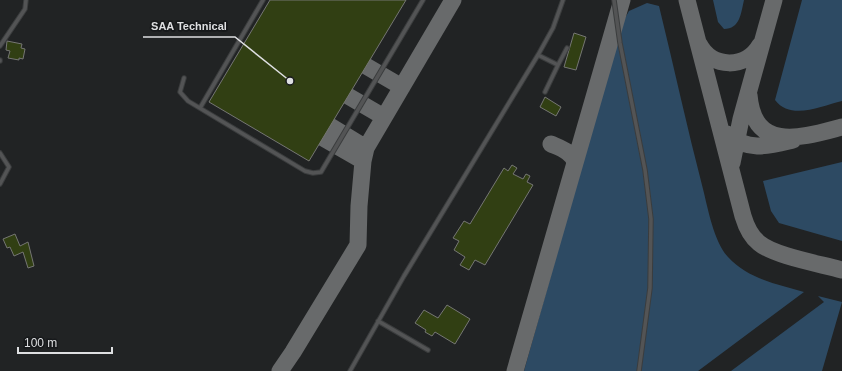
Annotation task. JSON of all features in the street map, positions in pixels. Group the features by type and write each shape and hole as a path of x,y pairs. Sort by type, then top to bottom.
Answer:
{"lane":[{"path":"0,46 25,9 26,0"},
{"path":"200,108 264,0"},
{"path":"184,78 180,92 188,101 305,170 313,173 321,172 423,0"},
{"path":"350,371 378,321 538,55 553,28 563,0"},
{"path":"614,0 620,43 644,170 651,219 652,274 647,322 639,371"},
{"path":"545,92 567,48"},
{"path":"538,55 558,65"},
{"path":"0,153 8,167 0,184"},
{"path":"378,321 428,350"}],"shaded area":[{"path":"713,0 744,0 741,15 737,23 724,29 718,22"},
{"path":"802,0 842,0 842,101 798,111 789,110 775,100"},
{"path":"647,3 659,6 709,215 715,234 723,251 736,264 754,276 804,292 698,371 524,371 625,18 629,11"},
{"path":"842,162 842,241 779,223 771,211 763,181"},
{"path":"818,296 842,302 822,371 731,371 824,302"}],"building":[{"path":"270,0 406,0 309,161 209,102"},
{"path":"574,33 586,37 576,70 564,67"},
{"path":"7,41 22,44 21,48 25,49 23,59 19,58 19,60 8,58 10,51 6,50"},
{"path":"545,97 561,107 556,116 540,107"},
{"path":"512,165 517,168 513,174 523,179 526,174 530,176 527,182 533,185 485,265 475,260 469,270 460,265 465,257 454,250 459,241 453,238 464,221 470,224 504,168 508,171"},
{"path":"15,234 20,246 28,242 34,266 28,268 23,252 14,256 10,247 7,248 3,239"},
{"path":"447,305 470,319 455,344 435,332 432,336 415,323 424,310 438,318"}],"taxiway":[{"path":"280,371 358,245 359,206 363,161 366,148 453,0"},
{"path":"515,371 622,0"},
{"path":"687,0 743,216 749,231 759,243 775,252 842,270"},
{"path":"732,163 741,119 774,0"},
{"path":"699,44 712,58 720,62 729,63 738,62 746,58 754,53 760,45"},
{"path":"366,66 402,87"},
{"path":"749,95 753,114 760,126 771,134 783,137 797,137 812,135 842,127"},
{"path":"348,96 384,117"},
{"path":"330,126 366,148"},
{"path":"727,134 735,140 759,146 793,140"},
{"path":"323,138 363,161"},
{"path":"551,144 569,153 574,159 575,163"}],"place":[{"name":"SAA Technical","path":"290,81"}]}
